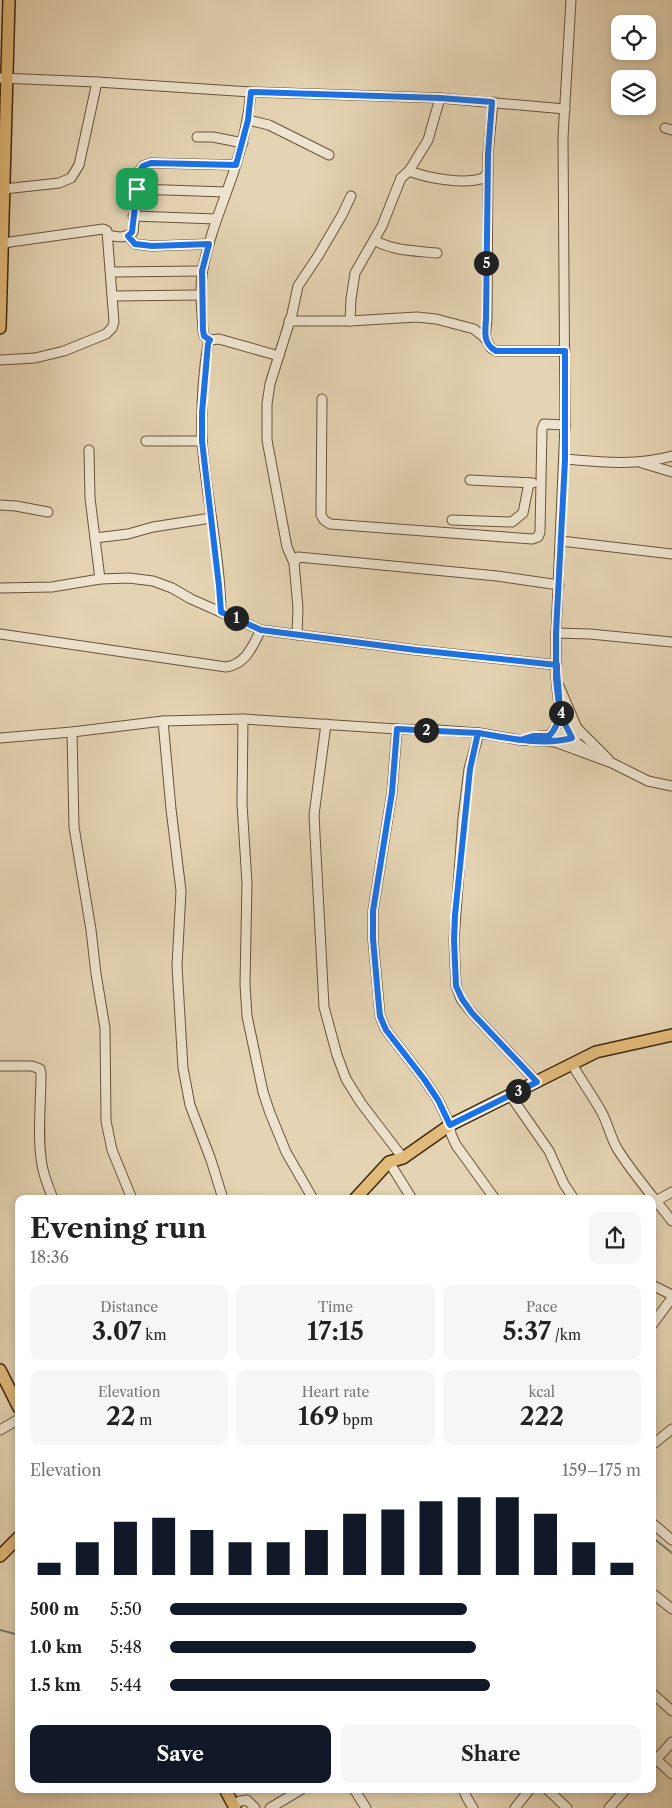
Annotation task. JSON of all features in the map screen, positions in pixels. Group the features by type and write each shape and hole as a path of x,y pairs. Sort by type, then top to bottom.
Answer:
{"main road":[{"path":"0,328 1,227 4,189 2,161 3,78 10,0"},
{"path":"359,1195 389,1162 403,1158 450,1125 596,1052 672,1035"},
{"path":"1,1374 15,1400"},
{"path":"0,1556 15,1541"},
{"path":"227,1793 234,1806"}],"street":[{"path":"552,739 557,726 559,706 556,679 556,633 565,460 563,137 571,0"},
{"path":"3,78 251,92 440,98 565,109"},
{"path":"4,189 58,183 70,178 79,165 97,82"},
{"path":"251,92 243,143 216,219 202,271 203,330 204,336 210,340 219,339 279,356"},
{"path":"350,320 355,273 382,226 401,178 409,171 428,140 440,98"},
{"path":"485,338 488,173 492,102"},
{"path":"248,120 269,125 329,155"},
{"path":"197,138 213,138 243,143"},
{"path":"108,235 128,236 132,232 139,172 143,166 151,163 236,165"},
{"path":"409,171 431,177 469,181 483,178 488,173"},
{"path":"137,189 226,192"},
{"path":"298,634 294,563 287,547 268,440 267,404 270,384 298,286 342,215 350,196"},
{"path":"133,216 216,219"},
{"path":"0,360 35,358 64,351 106,334 112,328 114,322 107,231 103,229 2,243"},
{"path":"128,236 135,244 152,246 209,244"},
{"path":"374,240 401,250 437,253"},
{"path":"111,272 202,271"},
{"path":"113,296 202,295"},
{"path":"289,322 416,317 436,319 474,329 496,351 565,351"},
{"path":"210,340 205,367 202,441 221,612"},
{"path":"322,399 321,515 330,524 532,539 538,537 540,532 542,429 544,424 565,425"},
{"path":"146,440 202,441"},
{"path":"88,450 90,498 100,579"},
{"path":"642,463 672,456"},
{"path":"565,460 642,463 672,472"},
{"path":"470,480 541,483"},
{"path":"452,520 512,522 523,513 529,483"},
{"path":"0,505 48,512"},
{"path":"95,538 128,534 153,527 211,518"},
{"path":"561,542 672,554"},
{"path":"294,563 296,558 302,556 497,576 559,585"},
{"path":"0,588 52,587 100,579 129,578 153,581 261,630 416,650 557,665"},
{"path":"0,634 226,667 235,666 247,657 261,630"},
{"path":"556,633 590,634 672,642"},
{"path":"556,679 575,733 612,763"},
{"path":"559,706 584,749 596,757"},
{"path":"243,719 242,804 247,883 245,984 247,1016 263,1092 270,1113 286,1152 311,1195"},
{"path":"0,738 72,732 163,721 243,719 478,733 520,740 533,736 552,739 612,763 648,781 672,786"},
{"path":"163,721 181,891 178,966 184,1068 190,1105 222,1195"},
{"path":"326,724 314,814 324,1007 336,1055 346,1079 361,1103 403,1158"},
{"path":"397,729 392,792 373,911 373,939 380,1016 386,1030 438,1100 450,1125 451,1134 456,1145 492,1195"},
{"path":"72,732 74,827 105,1028 106,1121 112,1150 130,1195"},
{"path":"478,733 470,769 461,847 454,940 456,986 472,1013 537,1082"},
{"path":"552,739 575,733"},
{"path":"572,1064 601,1111 609,1134 618,1150 651,1195"},
{"path":"0,1066 32,1066 40,1069 40,1147 44,1176 51,1195"},
{"path":"510,1095 549,1151 564,1184 571,1195"},
{"path":"389,1162 410,1195"},
{"path":"672,1192 656,1201 672,1221"},
{"path":"656,1287 672,1297 656,1319"},
{"path":"0,1430 15,1421"},
{"path":"656,1442 671,1431"},
{"path":"656,1526 672,1540"},
{"path":"656,1597 671,1607"},
{"path":"656,1697 672,1711"},
{"path":"656,1761 672,1742"},
{"path":"656,1763 672,1774"},
{"path":"270,1808 295,1793"},
{"path":"357,1793 366,1808"},
{"path":"465,1793 473,1808"},
{"path":"515,1808 527,1793"},
{"path":"550,1793 567,1808"},
{"path":"609,1808 622,1793"},
{"path":"234,1806 240,1801 247,1800 255,1808"}],"waterway":[{"path":"656,1540 672,1553"},
{"path":"0,1630 15,1634"}],"route":[{"path":"137,189 132,232 128,236 135,244 152,246 209,244 202,271 203,330 204,336 210,340 205,367 202,441 221,612 261,630 416,650 557,665 556,679 559,706 558,718 557,726 549,736 533,736 520,740 478,733 397,729 392,792 373,911 373,939 380,1016 386,1030 397,1046 424,1079 438,1100 450,1125 537,1082 472,1013 456,986 455,915 470,769 478,733 520,740 555,742 572,738 559,706 556,679 557,665 556,633 565,460 565,351 496,351 491,348 485,338 488,154 492,102 440,98 251,92 248,120 236,165 151,163 143,166 139,172 137,189"}]}
